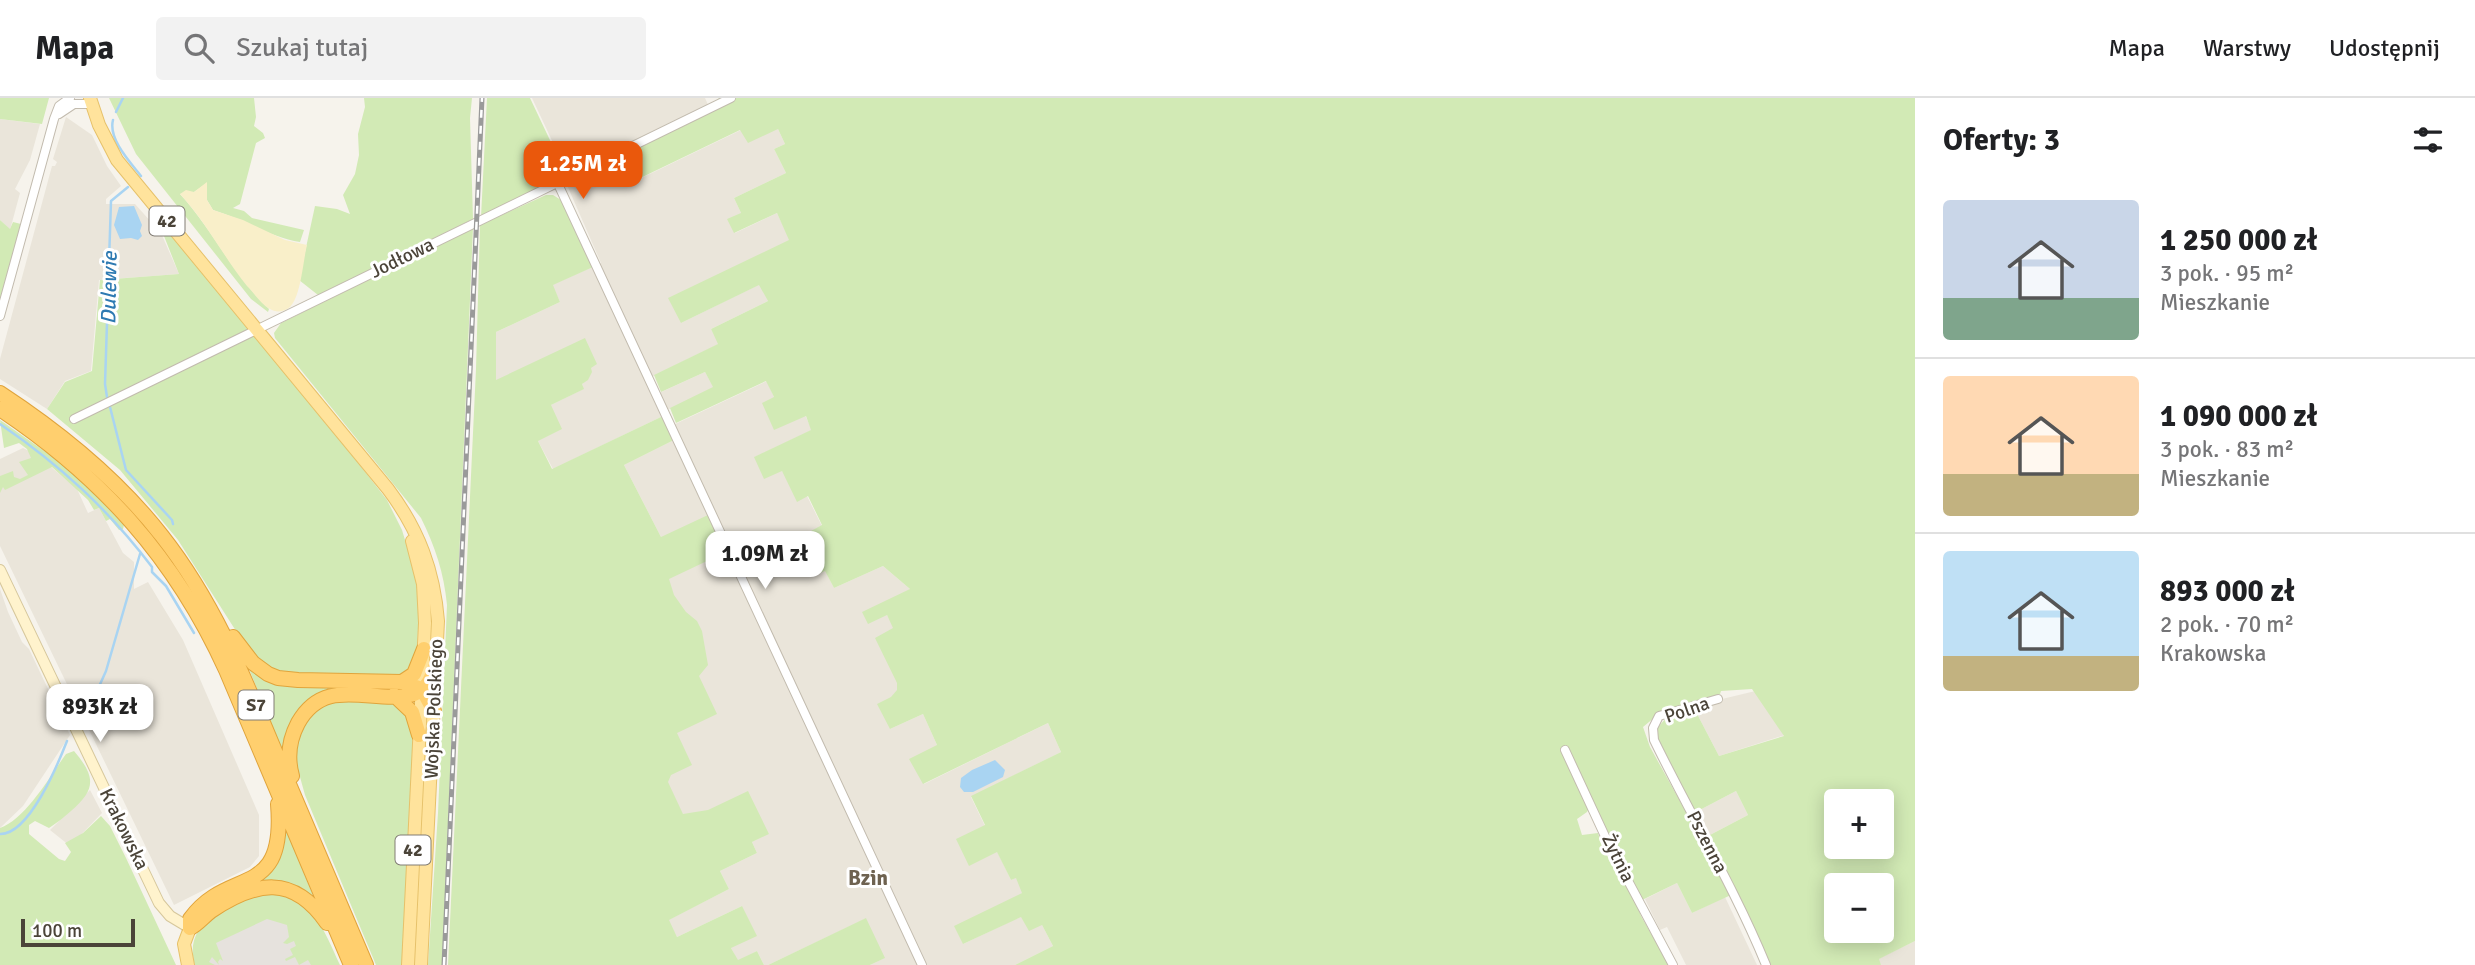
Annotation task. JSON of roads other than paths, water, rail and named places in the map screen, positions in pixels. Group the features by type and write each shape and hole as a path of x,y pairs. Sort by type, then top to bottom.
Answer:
{"highway":[{"name":"S7","path":"0,393 60,435 120,488 169,545 208,605 233,653 366,965"},
{"name":"S7","path":"0,409 51,445 92,480 127,516 165,563 190,602 216,648 351,965"},
{"path":"208,605 249,659 273,676 298,680 402,682 422,689 434,711"},
{"path":"402,682 414,674 424,649"},
{"path":"299,807 289,751 295,730 312,706 335,695 414,694 430,681 436,665"},
{"path":"394,695 412,712 419,735"},
{"path":"190,929 190,919 202,906 256,876 272,859 280,834 277,791"},
{"path":"190,929 219,906 253,890 274,887 292,890 309,901 343,945"}],"main road":[{"name":"Wojska Polskiego","path":"91,101 99,125 117,160 403,509 426,555 436,599 436,665 421,965"},
{"name":"Wojska Polskiego","path":"372,471 414,544 424,584 424,649 408,965"},
{"path":"188,965 184,944 190,929"}],"street":[{"path":"0,316 54,119 59,106 70,98"},
{"name":"Jodłowa","path":"74,419 731,98"},
{"name":"Wojska Polskiego","path":"54,119 64,108 91,101"},
{"path":"558,184 922,965"},
{"name":"Krakowska","path":"0,570 161,906 170,916 190,929"},
{"name":"Polna","path":"1657,721 1659,716 1718,699"},
{"name":"Pszenna","path":"1657,721 1653,728 1654,740 1707,840 1766,965"},
{"name":"Żytnia","path":"1565,750 1610,847 1673,965"}],"water":[{"path":"134,206 142,225 142,236 138,240 120,239 114,225 119,207"},
{"path":"995,760 1005,770 1003,777 973,792 964,792 960,787 961,778"}],"waterway":[{"name":"Dulewie","path":"116,112 123,98"},
{"name":"Dulewie","path":"113,120 112,127 117,142 141,176"},
{"name":"Dulewie","path":"107,397 105,384 111,201 128,187"},
{"name":"Dulewie","path":"110,407 126,470 173,524"},
{"path":"0,424 63,472 118,526 152,567 152,572 166,586 194,633"},
{"name":"Dulewie","path":"84,720 106,671 140,554"},
{"name":"Dulewie","path":"0,834 11,831 32,811 67,741"}],"railway":[{"path":"444,965 482,98"}],"district":[{"name":"Bzin","path":"868,878"}]}
